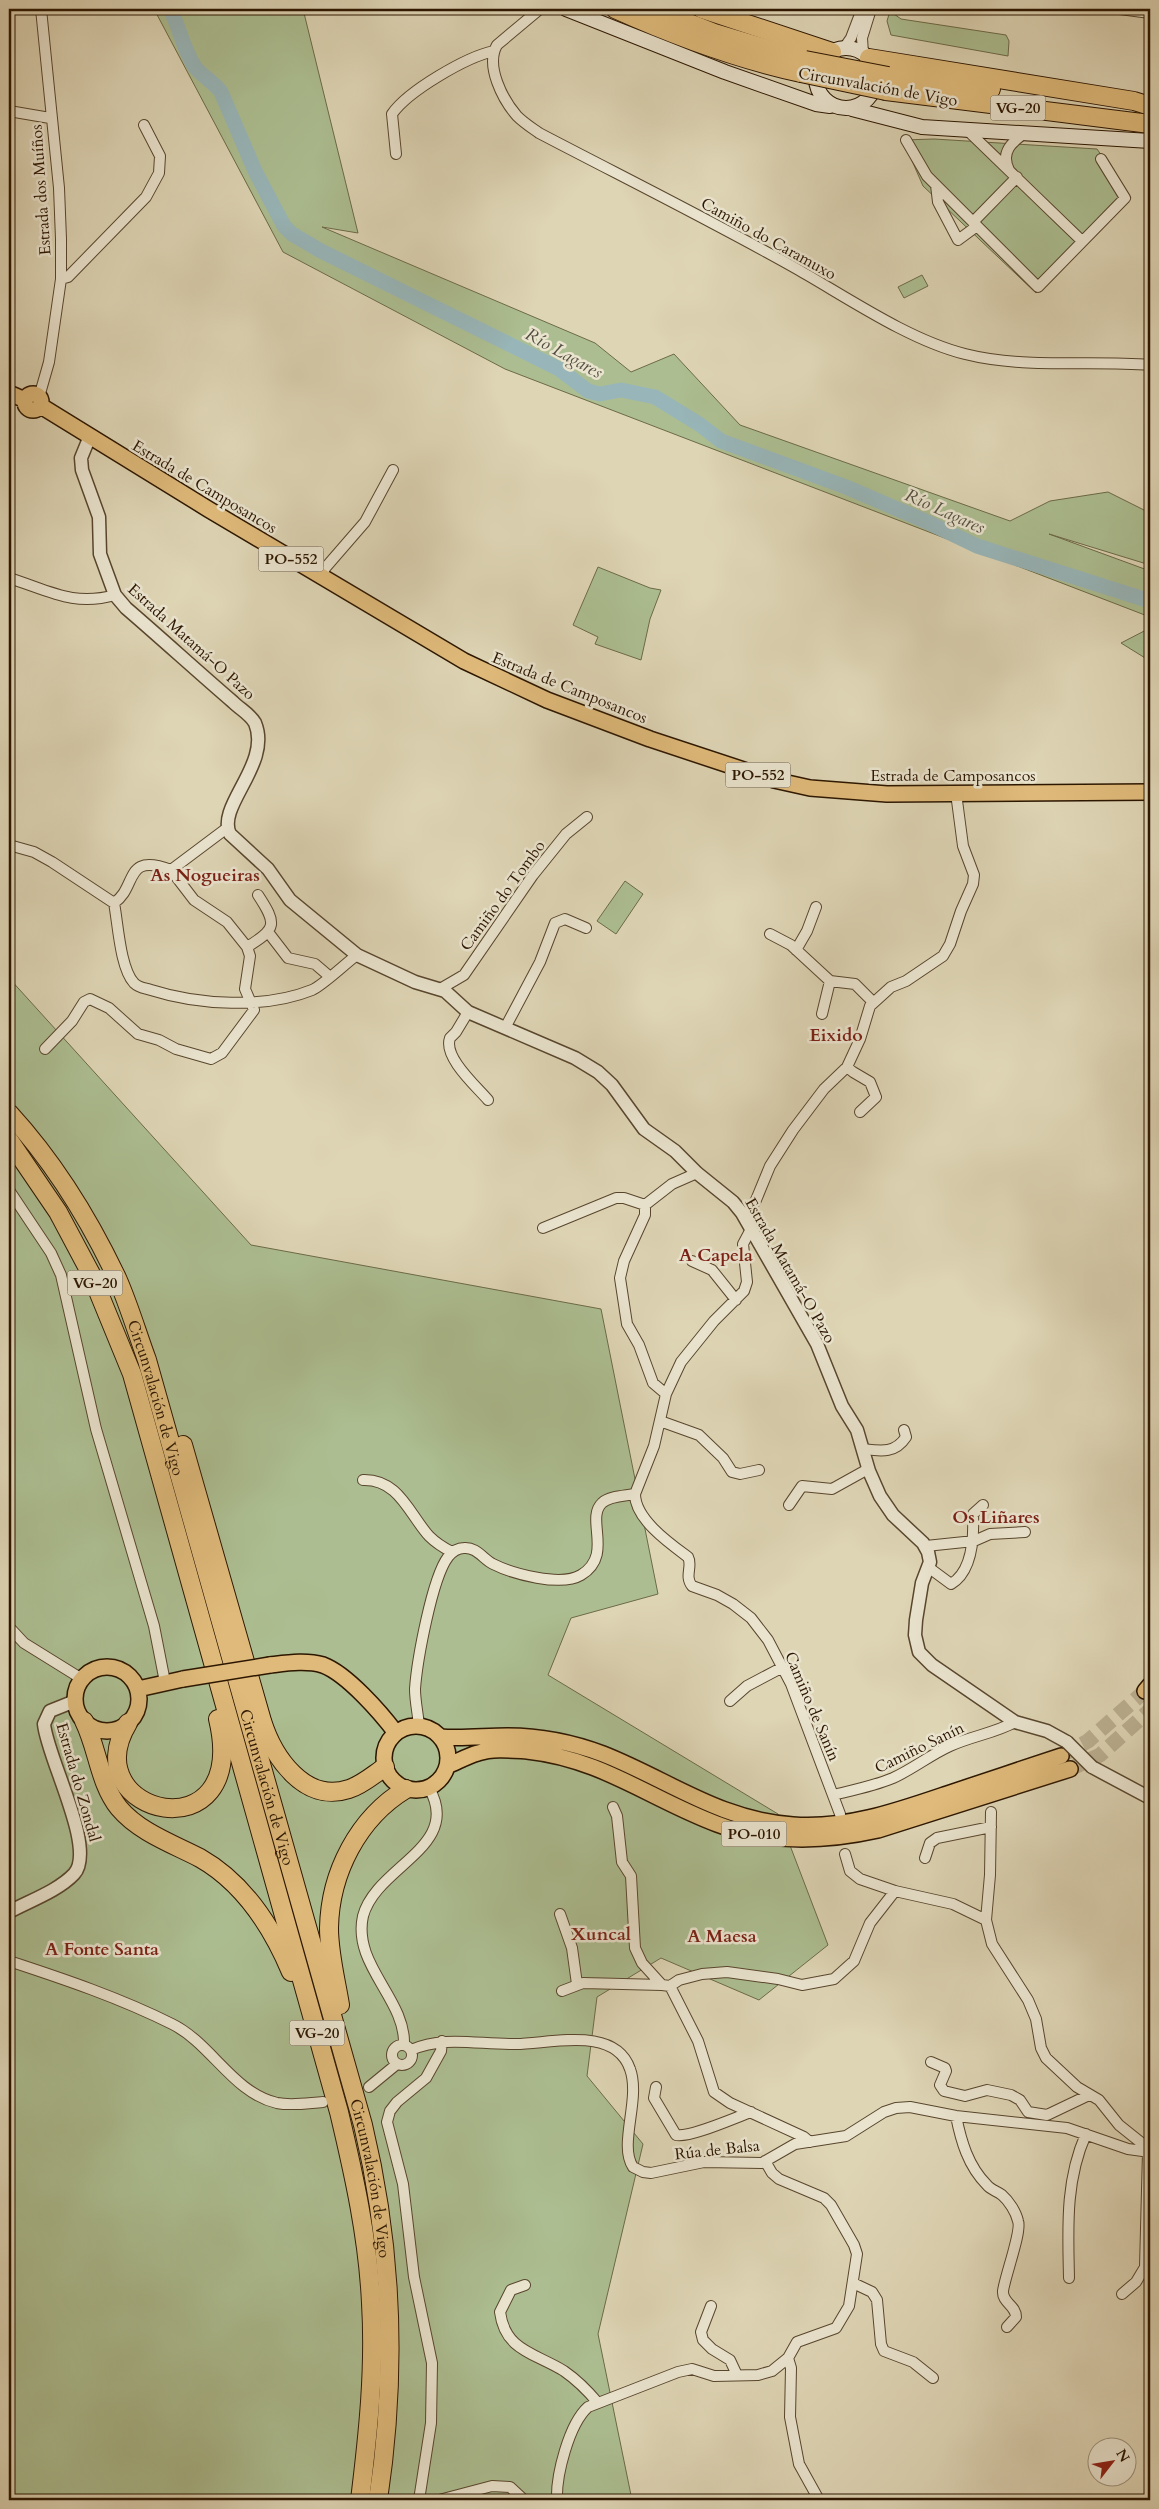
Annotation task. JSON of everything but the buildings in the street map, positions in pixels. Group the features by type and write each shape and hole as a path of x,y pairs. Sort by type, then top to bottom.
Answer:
{"highway":[{"name":"Circunvalación de Vigo","path":"615,9 734,56 807,71 1150,124"},
{"name":"Circunvalación de Vigo","path":"653,9 807,71"},
{"path":"702,9 838,50"},
{"path":"866,56 1134,101 1150,107"},
{"name":"Circunvalación de Vigo","path":"887,84 1150,107"},
{"name":"Circunvalación de Vigo","path":"9,1113 58,1176 86,1219 117,1279 147,1360 369,2149 383,2220 389,2316 389,2400 378,2500"},
{"name":"Circunvalación de Vigo","path":"9,1140 58,1212 92,1274 132,1374 309,2002 351,2160 366,2248 371,2303 370,2418 360,2500"},
{"path":"117,1279 134,1305 165,1386 195,1483 262,1721 272,1746 293,1775 313,1787 327,1791 351,1789 385,1767"},
{"path":"128,1723 121,1734 117,1758 123,1780 137,1797 158,1807 176,1809 193,1804 211,1791 219,1776 224,1748 189,1606 189,1577"},
{"path":"84,1721 92,1736 108,1794 120,1810 158,1837 202,1859 237,1886 266,1922 297,1984 309,2002"},
{"path":"369,2149 370,2130 367,2110 341,2008 331,1956 329,1928 331,1905 343,1864 351,1846 373,1815 406,1789"}],"main road":[{"path":"566,9 816,104 852,108 922,127 1150,141"},
{"path":"807,71 838,50 866,56 876,72 877,80 868,100 852,108"},
{"path":"786,93 808,86 807,71"},
{"path":"807,71 830,106"},
{"path":"868,100 885,118"},
{"name":"Estrada de Camposancos","path":"9,393 35,401 208,510 464,661 505,682 569,709 665,744 774,780 810,788 887,794 1150,792"},
{"path":"138,1689 165,1682 270,1665 308,1662 324,1666 335,1672 354,1688 396,1733"},
{"path":"97,1668 116,1668 132,1678 138,1689 139,1696 137,1711 128,1723 109,1731 95,1728 84,1721 75,1700 77,1689 82,1679 97,1668"},
{"path":"419,1726 434,1732 440,1737 447,1751 447,1766 439,1781 429,1788 422,1790 406,1789 393,1781 385,1767 385,1748 396,1733 403,1729 419,1726"},
{"name":"PO-010","path":"440,1737 508,1736 540,1738 573,1745 602,1754 719,1810 750,1819 793,1825 830,1825 873,1817 1064,1749"},
{"name":"PO-010","path":"447,1766 478,1753 494,1750 549,1754 590,1765 613,1774 718,1824 754,1834 812,1840 845,1837 878,1830 1070,1769"}],"street":[{"name":"Estrada dos Muíños","path":"35,401 50,362 61,279 59,188 50,118 41,9"},
{"path":"396,154 392,114 398,105 435,79 482,53 494,51 504,38 540,9"},
{"path":"838,50 851,38 862,9"},
{"path":"866,56 862,38 871,9"},
{"path":"1120,9 1150,13"},
{"name":"Camiño do Caramuxo","path":"494,51 496,76 502,93 518,117 539,133 690,211 921,338 945,349 988,358 1080,363 1124,362 1150,366"},
{"path":"9,111 50,118"},
{"path":"61,279 68,277 146,197 160,173 160,156 144,125"},
{"path":"966,129 1082,242"},
{"path":"1013,174 1005,156 1011,144 1026,132"},
{"path":"906,140 927,176 1038,287 1125,198 1101,159"},
{"path":"936,185 938,202 958,240 975,224 1013,174"},
{"name":"Estrada Matamá-O Pazo","path":"90,436 81,458 82,470 99,518 100,554 115,595 126,608 212,682 254,722 258,733 257,752 229,814 226,828 230,834 268,869 290,900 357,955 415,982 451,994 468,1012 576,1058 598,1072 612,1085 644,1129 675,1151 697,1173 733,1202 812,1333 842,1406 857,1430 868,1469 880,1496 893,1515 926,1546"},
{"path":"320,576 365,522 393,470"},
{"path":"9,578 68,598 94,601 115,595"},
{"path":"419,1726 415,1694 420,1651 433,1596 443,1566 452,1552 469,1548 498,1566 546,1580 573,1578 586,1571 596,1559 597,1509 609,1499 634,1494 654,1446 666,1394 689,1351 736,1300 746,1286 743,1244 756,1200 770,1166 793,1130 824,1089 848,1067 860,1040 866,1011 891,988 930,966 943,956 950,944 961,911 973,884 974,875 963,846 956,793"},
{"name":"Camiño do Tombo","path":"440,989 464,975 532,875 566,834 587,817"},
{"path":"171,870 226,828"},
{"path":"9,845 34,852 114,902 126,965 135,984 172,997 200,1001 263,1002 311,990 357,955"},
{"path":"45,1049 72,1021 84,1002 90,999 109,1008 138,1034 159,1040 204,1058 216,1058 222,1053 253,1014 254,1008 246,992 250,956 247,947 222,918 194,900 171,870 152,866 135,870 131,874 124,894 114,902"},
{"path":"247,947 268,932 272,917 258,895"},
{"path":"796,950 807,930 816,907"},
{"path":"505,1028 540,962 555,923 565,919 586,928"},
{"path":"268,932 288,958 299,962 315,964 329,976"},
{"path":"770,934 796,950 830,981 855,984 874,1002"},
{"path":"822,1014 830,981"},
{"path":"468,1012 456,1032 450,1038 449,1047 456,1062 488,1100"},
{"path":"848,1067 870,1082 876,1097 860,1112"},
{"path":"645,1205 672,1184 697,1173"},
{"path":"9,1190 51,1253 61,1275 96,1429 154,1626 165,1682"},
{"path":"543,1228 616,1198 624,1198 645,1205"},
{"path":"645,1205 645,1215 624,1260 620,1278 628,1324 639,1345 653,1383 666,1394"},
{"path":"692,1262 712,1270 736,1300"},
{"path":"660,1421 699,1435 723,1458 732,1472 740,1474 759,1470"},
{"path":"863,1449 888,1452 903,1442 906,1437 904,1430"},
{"path":"788,1505 802,1486 832,1488 868,1469"},
{"path":"363,1480 374,1480 393,1489 429,1536 452,1552"},
{"name":"Camiño de Sanín","path":"634,1494 638,1512 648,1524 690,1560 688,1578 692,1586 717,1595 751,1618 768,1640 783,1667 840,1814"},
{"path":"928,1567 952,1584 958,1580 974,1547 973,1514 983,1505"},
{"path":"1025,1532 990,1534 974,1541 926,1546 930,1558 922,1583 915,1635 919,1652 932,1665 1016,1722 1047,1731 1064,1749 1092,1767 1150,1798"},
{"path":"9,1627 24,1642 82,1679"},
{"path":"730,1700 747,1686 783,1667"},
{"name":"Estrada do Zondal","path":"9,1912 71,1877 81,1860 80,1840 44,1724 50,1711 75,1700"},
{"name":"Camiño Sanín","path":"834,1795 868,1787 894,1778 971,1736 1004,1728 1016,1722"},
{"path":"369,2087 397,2064 408,2063 412,2057 407,2048 399,2017 364,1949 362,1932 364,1916 370,1901 382,1883 422,1847 433,1832 438,1812 429,1788"},
{"path":"613,1807 616,1816 622,1862 631,1876 635,1948 642,1964 666,1986 698,2040 714,2092 804,2137 810,2142"},
{"path":"991,1812 986,1920 988,1934 997,1954 1032,2009 1042,2053 1089,2095 1100,2100 1124,2130 1144,2145 1149,2152 1145,2268 1136,2282 1122,2294"},
{"path":"925,1858 930,1843 937,1838 991,1827"},
{"path":"845,1854 847,1865 854,1876 895,1891 953,1904 986,1920"},
{"path":"562,1991 577,1984 666,1986 679,1980 702,1974 727,1972 778,1979 802,1985 834,1979 854,1961 870,1923 895,1891"},
{"path":"560,1914 572,1948 577,1984"},
{"path":"9,1960 80,1984 173,2024 199,2043 244,2086 264,2098 277,2103 323,2102"},
{"name":"Rúa de Balsa","path":"407,2048 442,2042 516,2044 570,2039 607,2046 622,2056 630,2068 634,2103 628,2154 630,2162 636,2170 651,2173 704,2162 758,2164 790,2146 846,2136 884,2112 896,2108 918,2108 956,2116 1067,2128 1128,2149 1149,2152"},
{"path":"420,2500 431,2423 432,2363 414,2277 403,2184 387,2122 390,2110 397,2102 426,2078 441,2051 442,2042"},
{"path":"397,2064 392,2059 392,2052 397,2046 407,2048"},
{"path":"932,2062 942,2066 946,2071 940,2085 944,2091 964,2096 987,2090 1011,2094 1020,2100 1034,2124"},
{"path":"656,2087 654,2098 676,2135 692,2135 710,2126 751,2112"},
{"path":"1024,2109 1044,2116 1089,2095"},
{"path":"956,2116 971,2164 987,2186 1004,2197 1018,2221 1019,2232 1010,2260 1003,2294 1006,2302 1014,2309 1016,2317 1007,2326"},
{"path":"1069,2278 1070,2188 1074,2166 1086,2134"},
{"path":"557,2500 557,2489 567,2446 578,2419 588,2407 678,2372 692,2369 714,2376 758,2375 772,2371 788,2358 798,2342 836,2328 848,2306 853,2282 856,2249 831,2205 815,2194 779,2179 772,2173 765,2161"},
{"path":"853,2282 872,2292 876,2300 881,2344 884,2351 913,2362 933,2378"},
{"path":"525,2284 511,2290 500,2312 507,2336 515,2345 577,2381 598,2403"},
{"path":"710,2306 701,2332 703,2340 712,2349 730,2360 738,2375"},
{"path":"788,2358 791,2368 790,2417 799,2464 819,2500"},
{"path":"439,2500 492,2486 510,2487 524,2500"}],"green space":[{"path":"154,9 303,9 358,233 322,227 595,343 631,372 674,354 740,425 1010,521 1050,501 1108,492 1150,513 1150,565 1049,534 1150,571 1150,617 505,369 283,252"},
{"path":"890,11 901,19 1006,35 1009,41 1008,56 891,35 887,21"},
{"path":"934,139 1097,149 1131,198 1036,293 923,186 903,140"},
{"path":"922,275 928,286 904,298 898,287"},
{"path":"598,567 650,588 661,590 650,619 641,660 595,644 598,637 573,625"},
{"path":"1150,628 1150,661 1121,643"},
{"path":"625,881 643,894 616,934 597,921"},
{"path":"9,978 251,1245 601,1309 658,1594 571,1618 548,1675 778,1814 828,1945 759,2000 661,1958 597,1997 587,2076 643,2144 598,2334 632,2500 9,2500"}],"waterway":[{"name":"Río Lagares","path":"170,9 191,60 195,67 221,92 255,171 284,226 292,234 321,251 559,369 588,391 600,394 621,390 655,397 699,424 721,441 846,487 977,546 1150,601"}],"tunnel":[{"path":"1062,1755 1088,1741 1145,1691"},
{"path":"1070,1769 1100,1755 1150,1710"}],"district":[{"name":"As Nogueiras","path":"205,875"},
{"name":"Eixido","path":"836,1035"},
{"name":"A Capela","path":"716,1255"},
{"name":"Os Liñares","path":"996,1517"},
{"name":"Xuncal","path":"601,1934"},
{"name":"A Maesa","path":"722,1936"},
{"name":"A Fonte Santa","path":"102,1949"}]}
